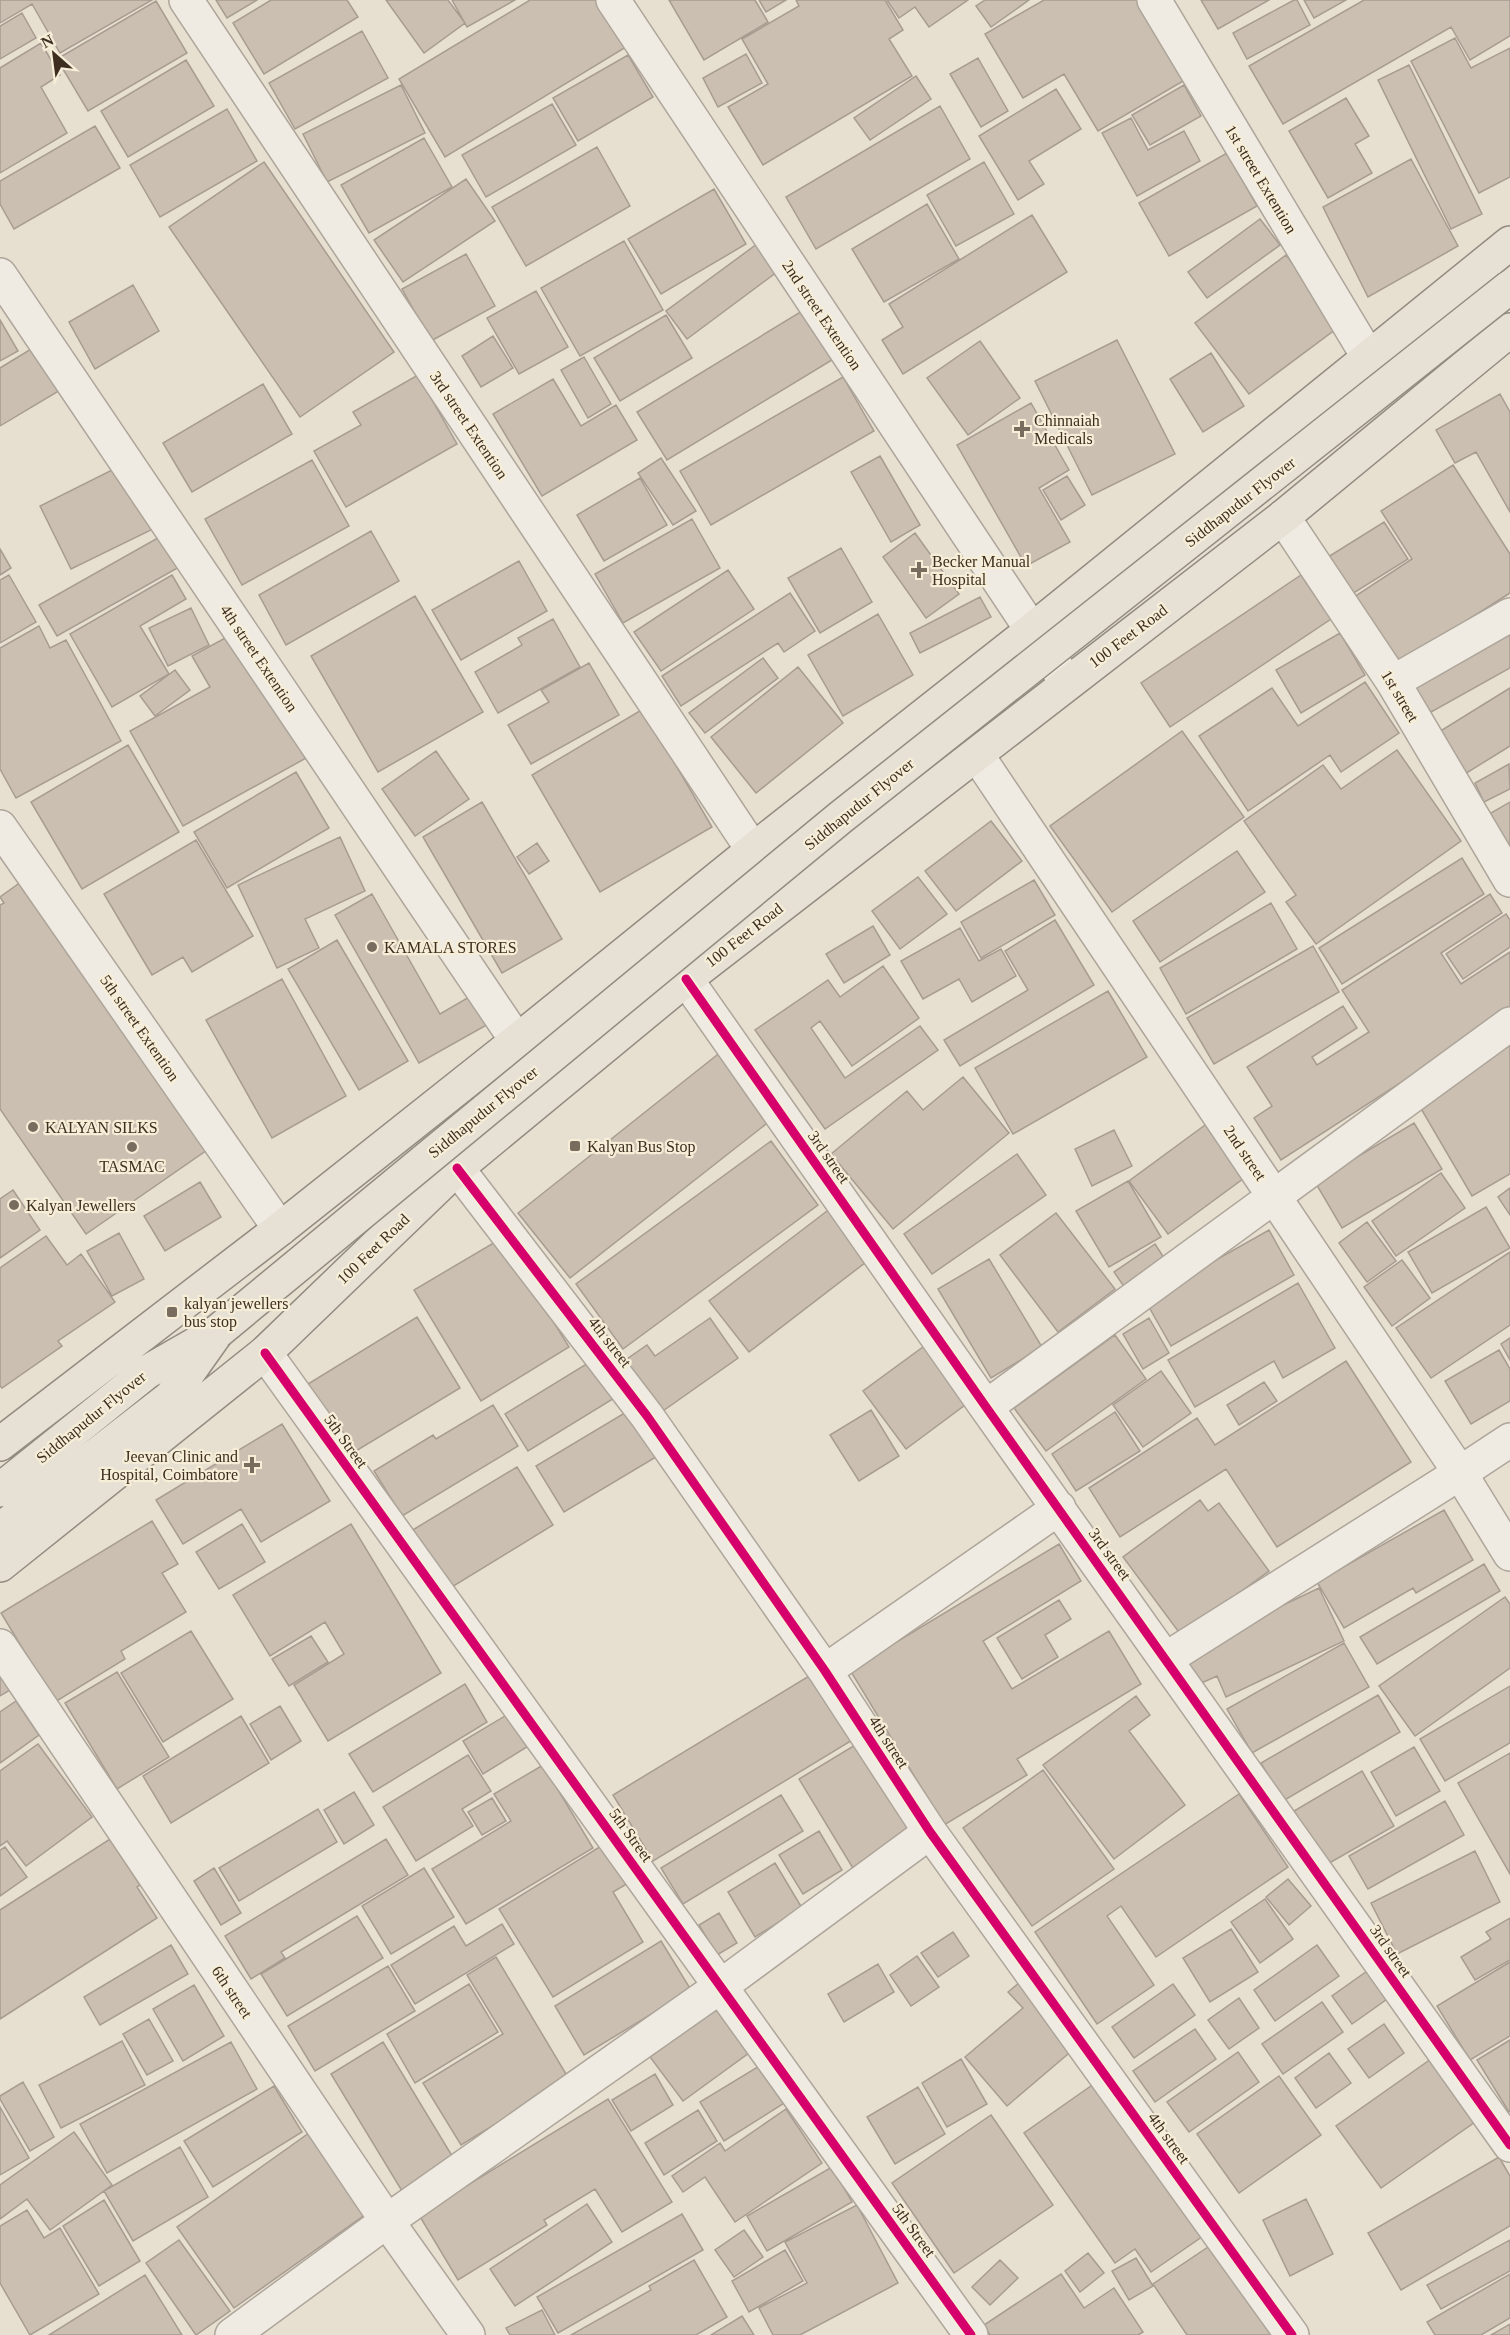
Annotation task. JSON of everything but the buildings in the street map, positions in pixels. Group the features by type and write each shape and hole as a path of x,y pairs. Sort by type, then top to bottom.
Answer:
{"main road":[{"path":"2,1437 280,1229 753,850 1031,631 1510,243"},
{"name":"Siddhapudur Flyover","path":"0,1490 147,1372 217,1332 841,817 1510,287"},
{"name":"100 Feet Road","path":"0,1565 265,1353 457,1168 686,979 1283,517 1510,330"},
{"name":"Siddhapudur Flyover","path":"0,1530 171,1396 217,1332"}],"street":[{"name":"3rd street Extention","path":"186,0 753,850"},
{"name":"2nd street Extention","path":"613,0 1067,683"},
{"name":"1st street Extention","path":"1154,0 1369,358"},
{"name":"4th street Extention","path":"0,275 517,1041"},
{"name":"1st street","path":"1283,517 1393,682 1510,880"},
{"path":"1393,682 1510,615"},
{"name":"2nd street","path":"977,755 1460,1473 1510,1554"},
{"name":"5th street Extention","path":"0,826 280,1229"},
{"name":"3rd street","path":"686,979 986,1407 1510,2145"},
{"path":"986,1407 1510,1024"},
{"name":"4th street","path":"457,1168 647,1416 825,1671 930,1832 1292,2335"},
{"name":"5th Street","path":"265,1353 971,2335"},
{"path":"1166,1659 1510,1440"},
{"path":"825,1671 1059,1509"},
{"name":"6th street","path":"0,1646 387,2220 468,2335"},
{"path":"232,2335 387,2220 721,1986 930,1832"}],"cycle path":[{"path":"686,979 986,1407 1510,2145"},
{"path":"457,1168 647,1416 825,1671 930,1832 1292,2335"},
{"path":"265,1353 971,2335"}],"place":[{"name":"Chinnaiah Medicals","path":"1022,429"},
{"name":"Becker Manual Hospital","path":"919,570"},
{"name":"KAMALA STORES","path":"372,947"},
{"name":"KALYAN SILKS","path":"33,1127"},
{"name":"Kalyan Bus Stop","path":"575,1146"},
{"name":"TASMAC","path":"132,1147"},
{"name":"Kalyan Jewellers","path":"14,1205"},
{"name":"kalyan jewellers bus stop","path":"172,1312"},
{"name":"Jeevan Clinic and Hospital, Coimbatore","path":"252,1465"}]}
